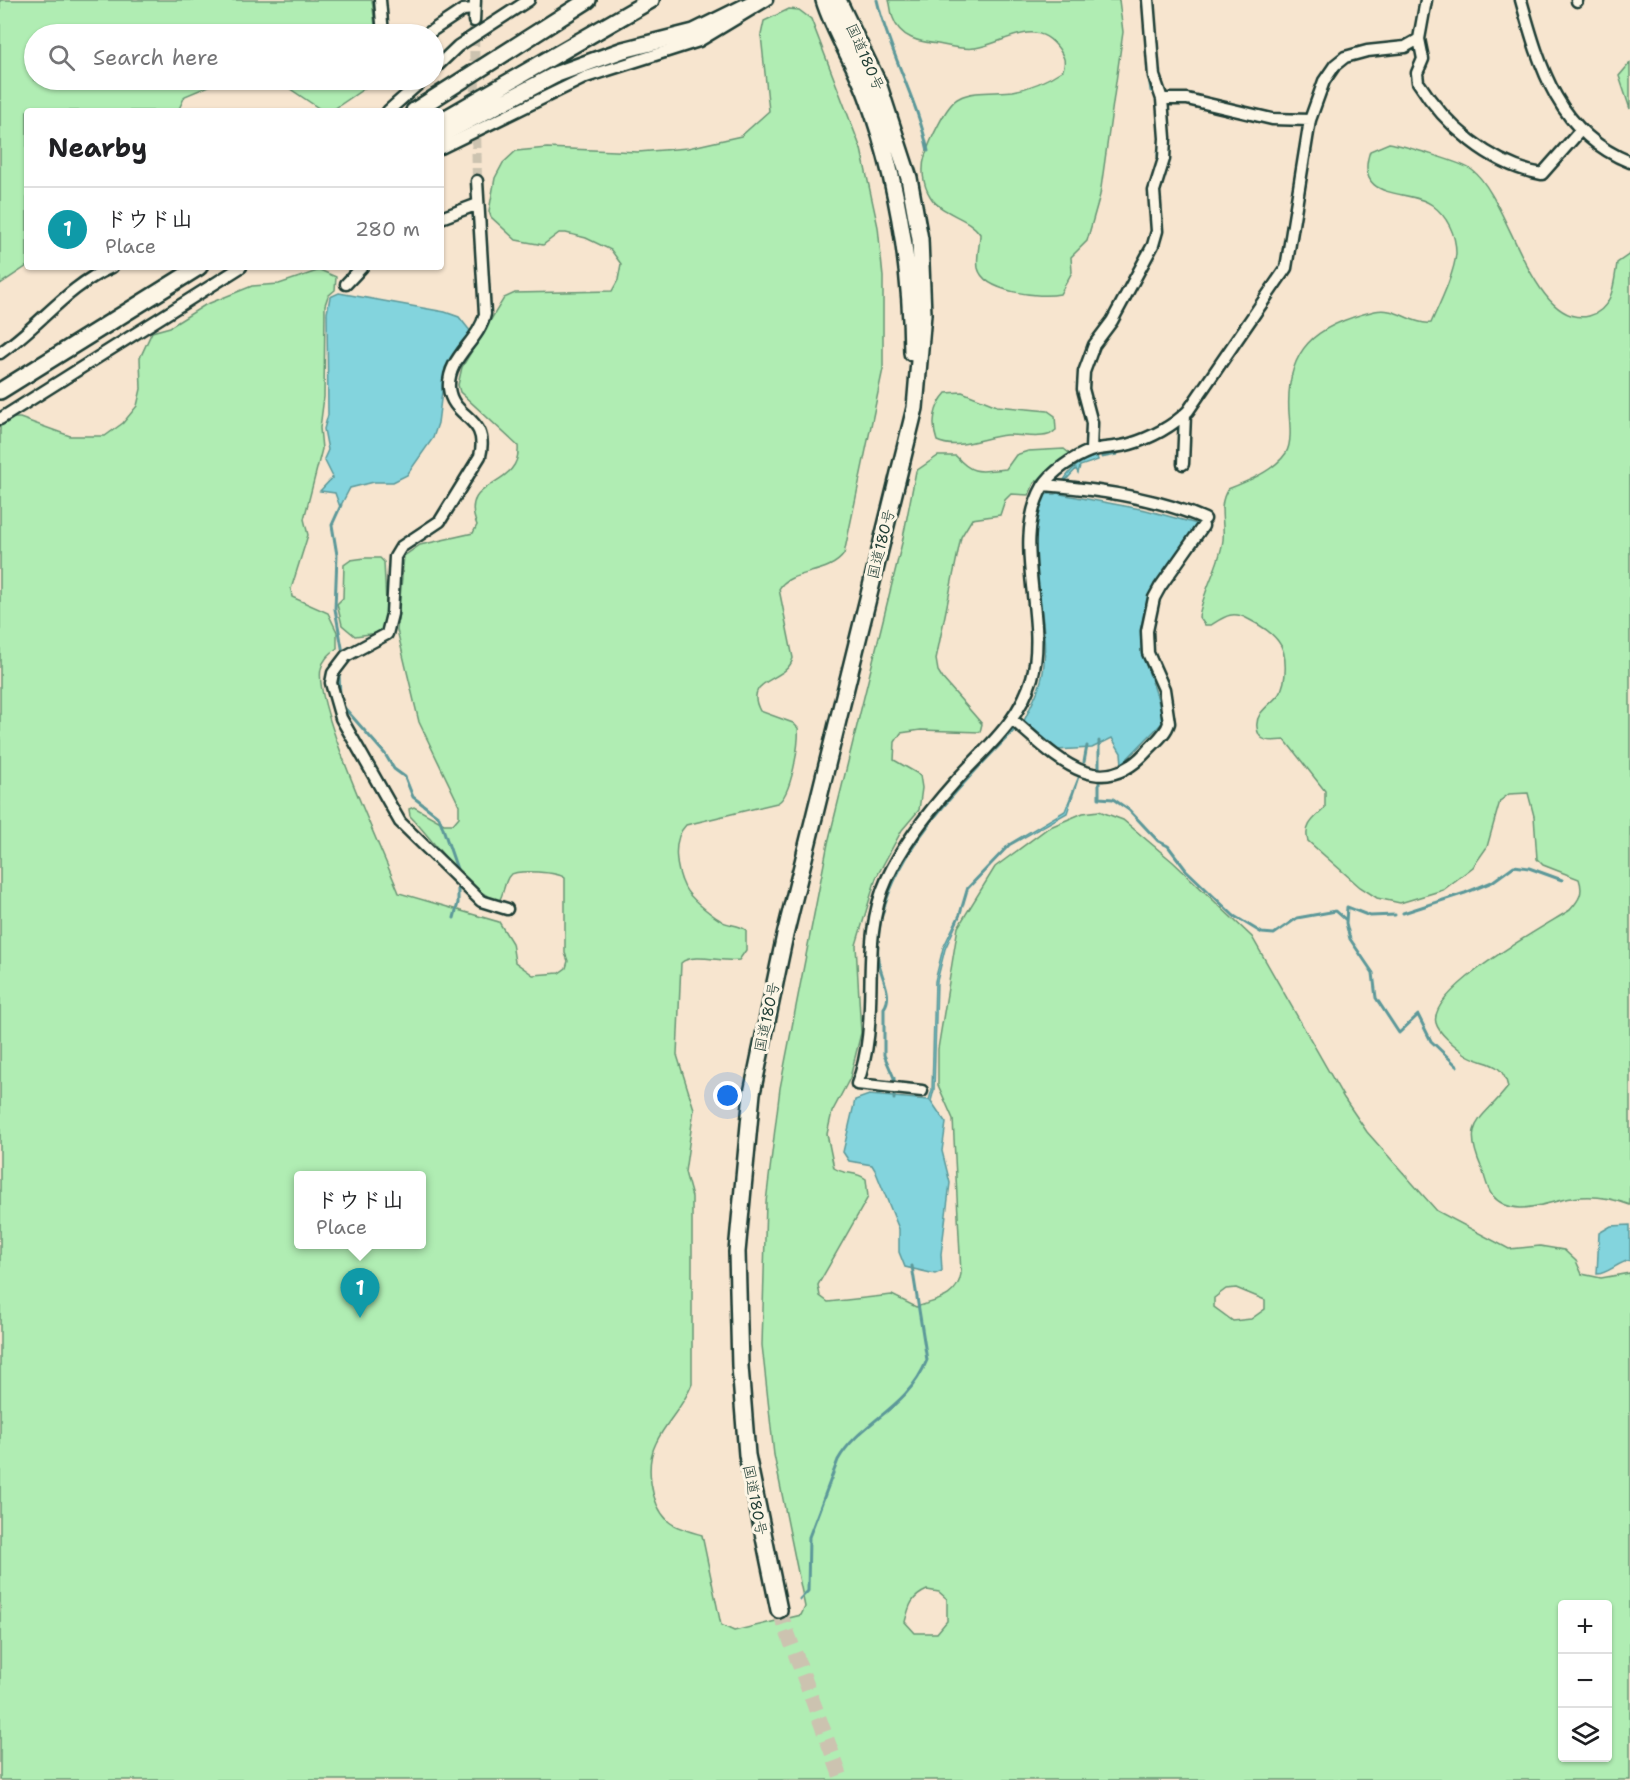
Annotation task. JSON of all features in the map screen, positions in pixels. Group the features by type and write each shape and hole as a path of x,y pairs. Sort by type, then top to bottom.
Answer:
{"highway":[{"path":"419,108 588,0"},
{"path":"444,119 651,0"},
{"path":"444,133 556,74 623,50 694,32 759,0"},
{"name":"国道180号","path":"824,0 856,66 889,166 896,197 911,312 908,434"},
{"name":"国道180号","path":"779,1610 747,1455 740,1366 737,1252 748,1126 766,1016 915,408 922,333 920,239 909,178 870,62 838,0"},
{"path":"0,391 191,270"}],"street":[{"path":"380,0 382,24"},
{"path":"444,59 458,46 529,0"},
{"path":"444,147 586,77 699,41 767,0"},
{"path":"1091,450 1092,423 1083,389 1084,372 1094,345 1112,321 1155,238 1157,221 1154,191 1165,150 1162,99 1154,76 1148,0"},
{"path":"1426,0 1419,39 1423,60 1418,73 1418,82 1461,134 1485,152 1542,174 1580,131"},
{"path":"1521,0 1544,70 1563,110 1580,131 1615,156 1630,162"},
{"path":"443,24 463,10 474,10"},
{"path":"922,1091 857,1084 869,1031 872,938 877,905 891,872 920,827 954,783 1013,720 1028,690 1036,658 1036,616 1028,571 1035,507 1044,485 1076,457 1091,450 1133,443 1164,429 1185,414 1227,359 1286,268 1310,120 1324,81 1339,61 1359,52 1405,48 1419,39"},
{"path":"391,108 412,90"},
{"path":"1162,99 1187,99 1272,119 1310,120"},
{"path":"477,181 485,314 482,328 456,360 449,391 454,402 480,429 483,446 480,456 440,521 401,547 395,557 392,614 387,634 340,662 331,683 341,718 400,822 481,901 507,909"},
{"path":"444,217 478,204"},
{"path":"0,353 30,330 71,290 92,275 104,270"},
{"path":"0,419 235,270"},
{"path":"346,284 359,270"},
{"path":"1183,464 1185,414"},
{"path":"1013,720 1069,767 1089,774 1118,773 1129,769 1140,759 1169,723 1164,689 1148,653 1146,642 1154,598 1204,523 1176,508 1061,486 1044,485"}],"green space":[{"path":"0,0 372,0 375,24 24,24 24,90 199,90 185,96 179,108 24,108 24,268 0,284"},
{"path":"889,0 1119,0 1123,32 1100,195 1087,241 1071,257 1072,272 1060,294 1040,295 1014,292 991,283 982,276 978,268 980,234 969,223 947,212 935,202 924,182 923,171 930,142 954,102 965,95 1013,91 1045,80 1063,70 1064,62 1061,52 1050,39 1040,34 1030,33 1019,34 986,46 970,48 956,48 917,40 905,34 896,25"},
{"path":"789,9 799,10 811,19 861,149 878,227 883,277 883,369 844,554 829,566 792,578 779,589 793,658 783,672 761,686 756,700 760,711 793,723 798,728 796,757 786,791 777,803 686,825 678,839 677,864 685,888 696,901 716,917 746,930 746,950 739,960 693,958 681,963 677,1055 694,1109 685,1172 692,1197 692,1384 660,1435 653,1452 650,1473 657,1504 668,1521 684,1530 702,1535 721,1625 734,1631 801,1615 805,1607 774,1455 762,1345 766,1202 780,1088 828,843 902,543 916,471 938,456 956,456 967,467 984,471 1006,469 1016,455 1028,451 1064,449 1069,453 1068,457 1034,483 1029,495 1011,494 1005,500 1000,515 972,519 961,537 936,659 938,671 943,679 982,724 980,732 921,730 901,733 895,742 894,760 920,775 922,788 919,810 902,830 876,878 856,945 861,1033 850,1078 832,1112 827,1134 834,1168 866,1179 868,1197 818,1285 820,1296 828,1302 892,1295 916,1307 945,1297 959,1282 961,1274 953,1119 938,1085 938,1049 958,927 995,867 1048,828 1083,813 1099,811 1123,820 1173,862 1252,937 1344,1098 1367,1132 1437,1211 1509,1249 1540,1246 1564,1250 1576,1261 1582,1274 1601,1278 1630,1273 1630,1780 0,1780 0,423 11,418 20,418 70,436 105,436 123,423 137,406 141,389 140,358 152,332 170,327 205,305 252,286 279,284 320,270 336,277 335,290 328,296 325,305 324,397 320,428 322,449 304,519 308,535 291,589 292,597 328,613 337,632 337,648 325,660 321,669 321,687 328,713 351,779 399,893 499,922 512,943 515,962 533,975 559,973 566,968 568,961 565,953 565,878 547,873 514,873 508,878 499,901 474,887 462,876 410,816 409,809 414,807 444,824 453,824 459,817 459,805 419,722 397,630 404,556 420,545 473,533 477,525 473,510 476,499 482,491 502,478 517,460 518,446 460,392 458,385 462,367 504,298 515,293 612,291 618,280 621,264 611,250 586,238 566,233 559,233 543,245 516,240 491,217 489,211 495,178 503,163 516,151 547,148 638,152 688,148 741,136 769,111 761,35 764,21","holes":["1236,1288 1265,1300 1265,1309 1251,1319 1233,1321 1214,1307 1214,1298 1226,1289","927,1590 939,1592 947,1599 947,1621 937,1633 915,1633 905,1622 912,1603 917,1596"]},
{"path":"1630,63 1630,109 1619,76"},
{"path":"292,90 362,90 335,108 319,108"},
{"path":"1389,143 1445,159 1472,170 1498,206 1537,283 1552,302 1569,315 1589,316 1603,308 1611,295 1617,263 1630,254 1630,1205 1608,1199 1586,1197 1520,1208 1510,1207 1492,1195 1476,1153 1473,1141 1474,1131 1482,1116 1508,1087 1501,1071 1464,1053 1444,1035 1436,1023 1438,1009 1468,977 1514,944 1570,910 1580,896 1579,879 1543,865 1537,859 1534,816 1528,793 1509,794 1500,801 1487,847 1473,867 1443,890 1400,903 1377,898 1360,887 1308,841 1309,826 1325,808 1325,791 1285,740 1263,739 1258,732 1258,717 1279,694 1284,682 1284,653 1278,641 1264,628 1242,616 1228,616 1211,625 1205,625 1199,617 1223,540 1222,508 1225,495 1228,489 1267,470 1286,453 1290,439 1289,391 1292,372 1308,343 1336,324 1375,311 1390,311 1417,321 1431,323 1446,288 1456,253 1452,232 1446,220 1432,205 1422,200 1386,191 1369,179 1367,168 1370,151"},
{"path":"962,392 997,406 1048,411 1055,416 1056,430 1043,436 1006,435 954,445 937,441 934,422 936,409 946,393"},
{"path":"380,558 384,562 387,624 378,633 355,636 342,625 337,604 343,598 344,565 351,560"}],"water":[{"path":"339,293 445,312 459,317 471,332 445,368 438,423 433,438 407,475 393,482 374,482 350,488 340,507 335,493 320,491 333,477 324,459 328,450 324,429 328,415 327,313 330,297"},
{"path":"1097,456 1098,460 1080,466 1078,473 1076,469 1066,480 1060,494 1146,510 1197,524 1156,584 1143,617 1141,634 1143,652 1159,704 1162,723 1122,764 1121,753 1112,738 1092,748 1056,750 1024,721 1039,686 1044,664 1043,621 1035,557 1038,515 1045,494 1056,494 1064,480 1077,465"},
{"path":"1079,776 1067,813 1010,845 968,889 960,916 945,949 937,981 934,1090 931,1101 946,1123 942,1151 950,1183 941,1254 942,1271 935,1274 905,1267 899,1252 899,1229 875,1170 872,1165 849,1161 843,1152 855,1100 869,1095 929,1100 932,1090 935,981 943,948 959,915 967,888 1009,844 1065,811"},
{"path":"1630,1225 1630,1260 1597,1274 1599,1233 1611,1226"}],"waterway":[{"path":"877,0 928,151"},
{"path":"1149,77 1151,91"},
{"path":"1149,209 1150,213"},
{"path":"473,214 475,236"},
{"path":"1088,345 1093,338"},
{"path":"1102,457 1117,454"},
{"path":"341,505 332,525 337,555 335,609 343,653"},
{"path":"339,673 340,696"},
{"path":"342,705 385,754 394,769 405,777 413,797 439,817 458,872"},
{"path":"894,1099 894,1078 884,1055 884,1008 888,997 878,960 881,921 891,889 903,863 937,814 1016,728"},
{"path":"1099,741 1099,769"},
{"path":"1084,762 1087,746"},
{"path":"1099,780 1099,798 1113,799 1129,810 1158,841 1168,846 1186,870 1234,916 1262,933 1274,934 1297,918 1336,911 1346,920"},
{"path":"1403,913 1492,882 1514,866 1529,868 1562,880"},
{"path":"454,918 458,903 458,884"},
{"path":"1395,915 1370,916 1347,907 1346,923 1350,939 1373,973 1376,998 1399,1033 1418,1015 1431,1041 1457,1066"},
{"path":"800,1599 808,1591 809,1537 838,1460 858,1435 908,1391 927,1360 912,1266"}],"tunnel":[{"path":"474,21 475,104"},
{"path":"476,123 477,181"},
{"path":"779,1610 842,1780"}],"place":[{"name":"ドウド山","path":"360,1318"}]}
